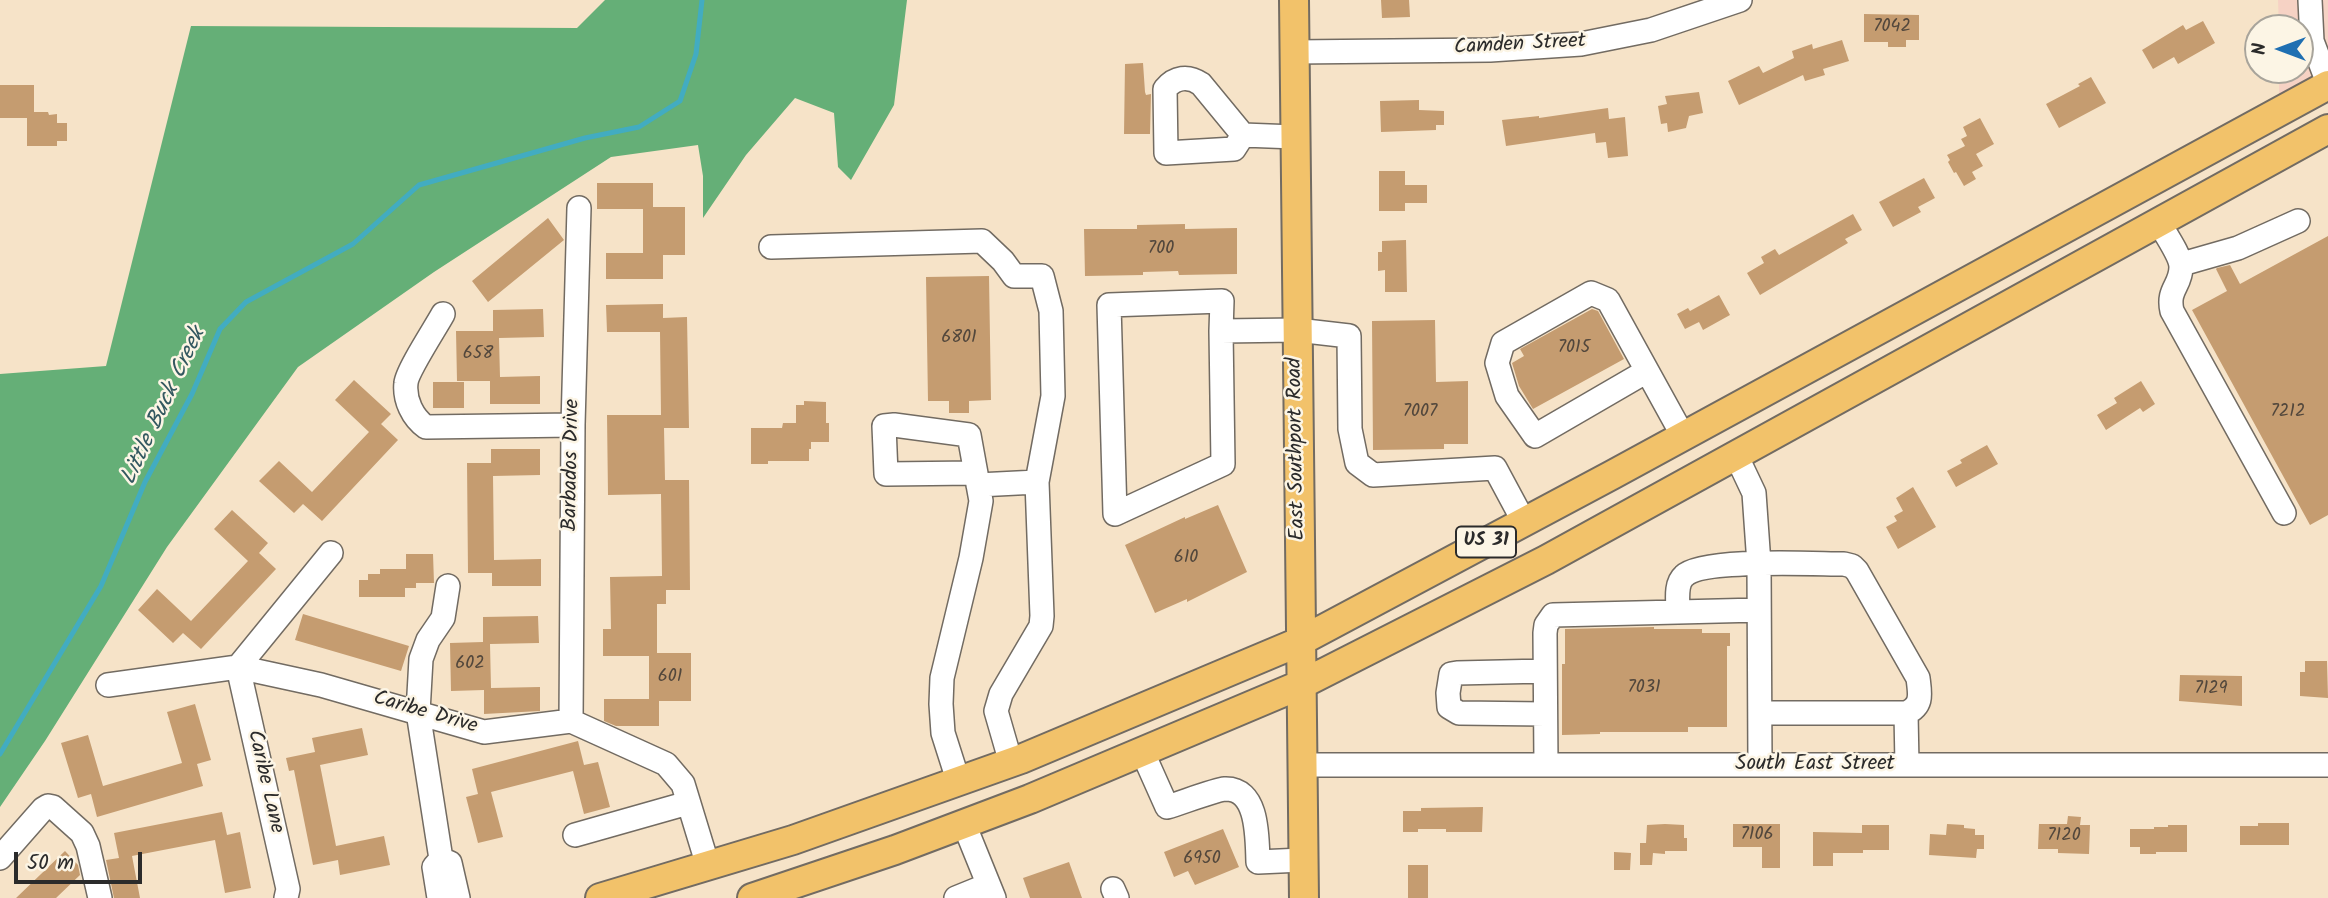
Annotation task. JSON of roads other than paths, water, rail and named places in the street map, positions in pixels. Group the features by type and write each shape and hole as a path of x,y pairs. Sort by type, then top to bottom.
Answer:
{"main road":[{"name":"East Southport Road","path":"1294,0 1299,642 1304,898"},
{"name":"US 31","path":"600,898 793,840 1011,763 1299,642 2328,84"},
{"name":"US 31","path":"752,898 964,824 1300,685 1546,560 2158,221 2328,131"}],"street":[{"name":"Camden Street","path":"1294,52 1490,50 1581,44 1651,30 1740,0"},
{"path":"2310,0 2312,41 2328,84"},
{"path":"1242,135 1295,138"},
{"name":"Barbados Drive","path":"571,721 573,425 579,208"},
{"path":"2158,221 2182,264 2169,299 2172,310 2284,513"},
{"path":"2182,264 2238,248 2298,221"},
{"path":"771,247 982,242 1003,261 1014,276 1042,276 1051,311 1054,396 1037,482 1041,626 1001,694 996,711 1011,763"},
{"path":"1647,371 1535,436 1507,396 1497,363 1503,343 1591,293 1608,300 1683,436"},
{"path":"1222,301 1221,331 1223,464 1115,514 1109,305 1222,301"},
{"path":"443,314 406,383 411,409 417,421 426,427 573,425"},
{"path":"1221,331 1297,330 1349,336 1350,429 1357,463 1373,475 1495,468 1524,522"},
{"path":"958,780 943,733 941,704 942,678 971,558 981,501 977,479 969,435 884,426 886,474 977,479 1037,482"},
{"path":"1736,455 1754,492 1759,564 1760,765"},
{"path":"238,667 331,553"},
{"path":"1678,612 1678,584 1684,575 1700,567 1844,564 1857,570 1918,678 1920,703 1916,709 1906,713 1760,713"},
{"path":"441,859 418,712 421,659 428,640 443,618 448,586"},
{"path":"1546,765 1545,633 1546,625 1553,615 1759,610"},
{"name":"Caribe Drive","path":"108,685 238,667 321,685 484,732 571,721"},
{"name":"Caribe Lane","path":"238,667 288,890 286,898"},
{"path":"1545,671 1451,674 1448,693 1450,708 1459,713 1545,714"},
{"path":"1906,713 1908,765"},
{"path":"571,721 666,764 682,784 708,866"},
{"path":"1143,751 1167,807 1226,789 1241,794 1250,804 1257,828 1258,862 1303,860"},
{"name":"South East Street","path":"1301,765 2328,765"},
{"path":"575,835 688,803"},
{"path":"0,858 43,809 53,807 82,833 88,846 100,898"},
{"path":"956,898 991,891 964,824"},
{"path":"439,898 434,867 441,859"},
{"path":"441,859 450,863 458,898"}],"waterway":[{"name":"Little Buck Creek","path":"0,754 101,586 145,482 192,394 220,329 246,302 353,244 419,185 585,138 639,127 680,101 696,54 702,0"}]}
